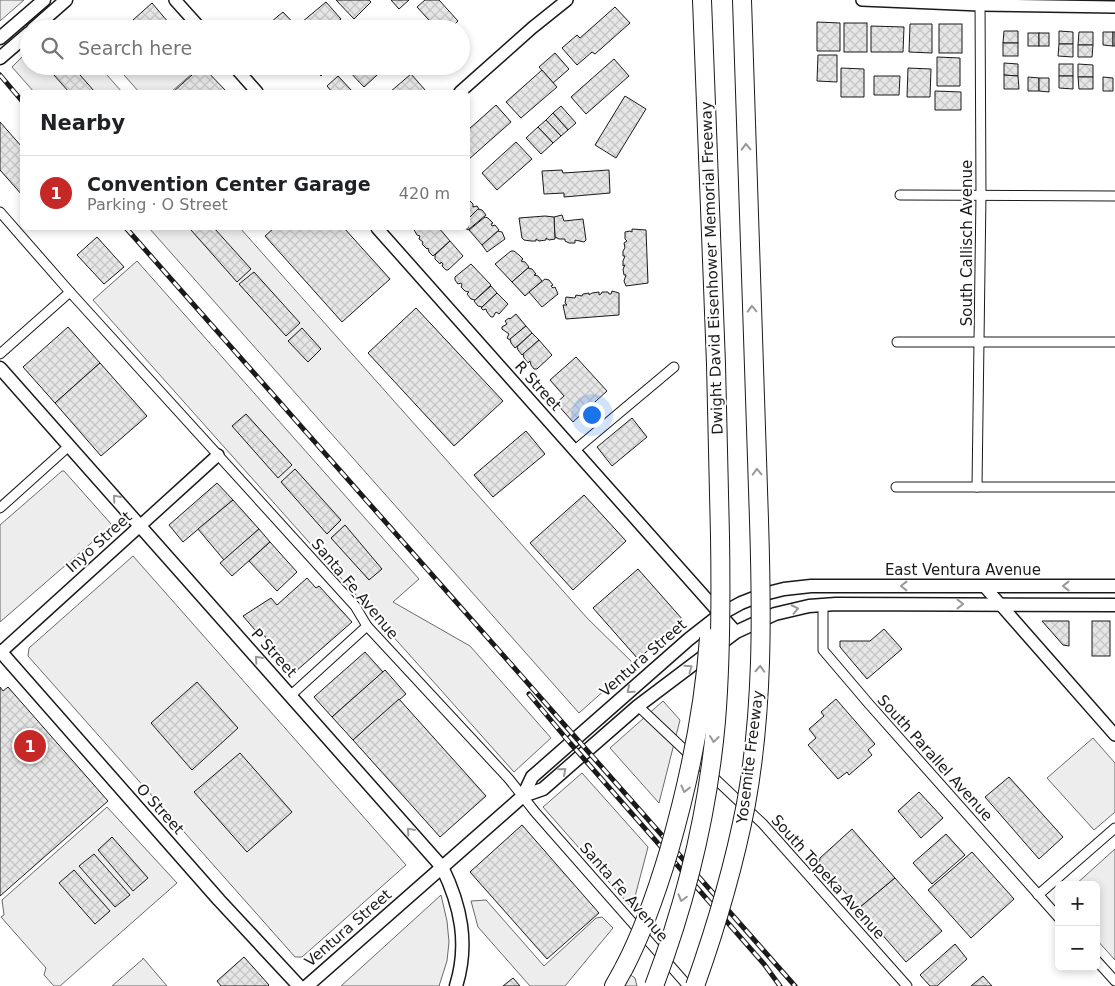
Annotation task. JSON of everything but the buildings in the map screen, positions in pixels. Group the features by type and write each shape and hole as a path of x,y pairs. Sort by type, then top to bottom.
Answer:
{"highway":[{"path":"695,0 706,89"},
{"name":"Dwight David Eisenhower Memorial Freeway","path":"702,0 720,528"},
{"name":"Yosemite Freeway","path":"695,986 730,872 746,804 757,716 761,649 759,520 742,33 743,0"},
{"path":"614,986 624,968 655,896 686,785 704,689 710,629 710,593 720,528"},
{"path":"654,986 686,882 699,831 716,723 720,662 720,528"},
{"path":"706,986 721,936 730,872"}],"main road":[{"path":"21,20 44,0"},
{"path":"44,20 66,0"},
{"path":"0,38 20,21"},
{"path":"0,58 20,41"},
{"name":"P Street","path":"0,368 442,867 457,903 461,925 461,964 456,986"},
{"name":"Ventura Street","path":"523,796 532,777 689,639 721,614 741,603 764,594 784,589 811,586"},
{"name":"East Ventura Avenue","path":"811,586 1115,586"},
{"path":"823,604 1115,606"},
{"name":"Ventura Street","path":"307,986 523,796 543,789 638,706 736,632 775,614 823,604"},
{"name":"O Street","path":"0,652 213,894 299,986"}],"street":[{"path":"175,0 193,20"},
{"path":"462,90 566,0"},
{"path":"862,0 1115,7"},
{"name":"South Callisch Avenue","path":"977,487 982,195 980,2"},
{"path":"242,75 256,90"},
{"path":"900,195 1115,196"},
{"name":"Santa Fe Avenue","path":"0,212 354,606 367,626 509,779 688,986"},
{"name":"R Street","path":"379,230 736,632"},
{"path":"0,354 70,292"},
{"path":"897,342 1115,342"},
{"path":"575,450 674,367"},
{"path":"0,508 69,446"},
{"name":"Inyo Street","path":"0,652 218,455"},
{"path":"896,487 1115,487"},
{"path":"984,586 1115,735"},
{"name":"South Parallel Avenue","path":"823,604 822,650 1055,914"},
{"path":"290,696 367,626"},
{"name":"South Topeka Avenue","path":"638,706 763,824 908,986"},
{"path":"1038,895 1115,828"},
{"path":"1100,964 1115,981"}],"shaded area":[{"path":"0,0 24,0 0,21"},
{"path":"20,59 20,75 107,75 120,90 32,90 12,67"},
{"path":"124,75 191,75 173,90 137,90"},
{"path":"151,230 242,230 588,619 634,664 579,713"},
{"path":"137,261 419,579 393,602 470,646 551,738 514,772 93,300"},
{"path":"62,471 112,525 0,622 0,525"},
{"path":"133,556 406,865 302,957 295,957 28,656 29,648"},
{"path":"663,701 680,720 659,803 610,748"},
{"path":"1093,738 1115,763 1115,812 1094,830 1047,778"},
{"path":"582,773 648,847 632,908 543,807"},
{"path":"107,807 177,883 60,986 54,986 44,975 46,968 1,917 4,915 2,900"},
{"path":"1115,849 1115,960 1100,943 1100,881 1079,881"},
{"path":"441,895 447,921 449,942 447,961 439,986 341,986"},
{"path":"486,900 544,966 596,918 602,917 613,928 565,986 530,986 478,927 471,901"},
{"path":"143,959 167,986 112,986"},
{"path":"629,974 635,978 637,986 622,986"}],"railway":[{"path":"0,75 20,99"},
{"path":"128,230 795,986"},
{"path":"529,694 764,964 780,986"}],"place":[{"name":"Convention Center Garage","path":"30,746"}]}
